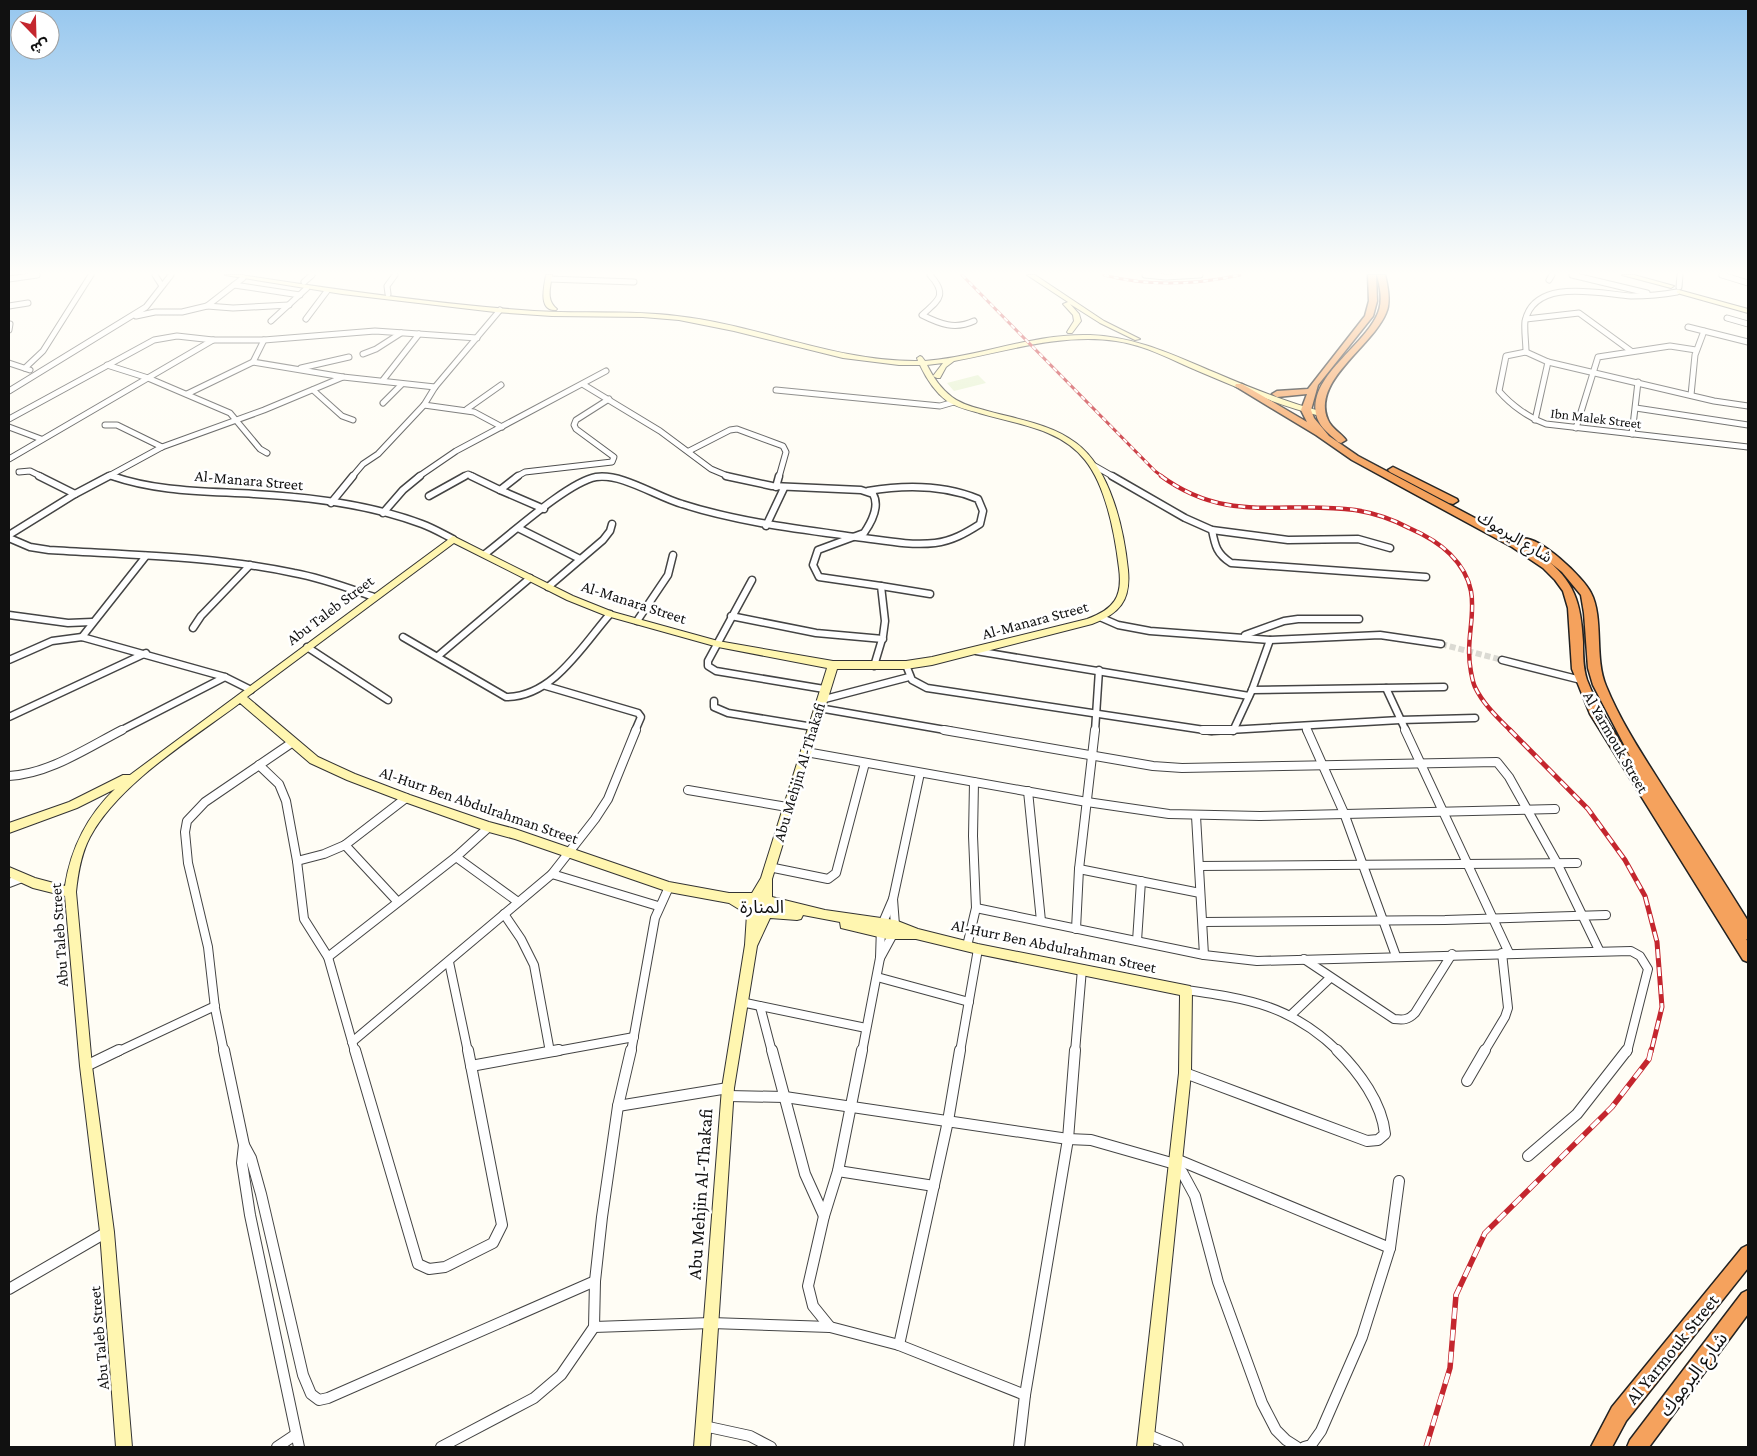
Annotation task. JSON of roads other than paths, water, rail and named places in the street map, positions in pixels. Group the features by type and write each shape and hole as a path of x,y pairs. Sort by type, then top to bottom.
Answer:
{"highway":[{"path":"1306,407 1311,391 1319,378 1347,343"},
{"path":"1320,411 1324,386 1361,343"},
{"path":"1239,386 1318,433"},
{"path":"1277,394 1311,391"},
{"name":"Al Yarmouk Street","path":"1306,407 1318,433 1355,458 1506,539 1547,567 1567,588 1572,600 1581,680 1596,714 1748,955"},
{"name":"شارع اليرموك","path":"1320,411 1327,427 1334,435 1355,450 1523,539 1551,557 1578,582 1586,594 1594,668 1606,702 1628,743 1748,934"},
{"name":"Al Yarmouk Street","path":"1601,1447 1619,1414 1748,1254"},
{"name":"شارع اليرموك","path":"1637,1447 1748,1299"}],"street":[{"path":"25,368 44,351 49,343"},
{"path":"9,391 87,343"},
{"path":"9,419 107,365 152,343"},
{"path":"9,459 208,343"},
{"path":"253,362 263,343"},
{"path":"363,354 385,343"},
{"path":"383,380 412,343"},
{"path":"331,502 363,464 378,454 424,405 435,387 473,343"},
{"path":"788,343 840,356 898,363 958,355 1009,343"},
{"path":"808,343 834,350 880,356 952,361 1032,343"},
{"path":"1128,343 1143,346 1239,386 1320,411"},
{"path":"1147,343 1306,407"},
{"path":"1525,343 1526,352 1548,362 1691,395 1748,406"},
{"path":"1620,343 1631,351"},
{"path":"1691,395 1696,350 1699,343"},
{"path":"1576,428 1598,357 1670,346 1696,350"},
{"name":"Ibn Malek Street","path":"1526,352 1507,355 1500,391 1505,398 1535,420 1546,424 1576,428 1748,447"},
{"path":"296,369 349,357"},
{"path":"925,360 943,392 954,402 1062,437 1081,451 1093,464 1102,481 1116,528 1123,559 1125,585 1119,604 1102,618 1118,625 1142,630 1243,636 1270,640 1370,635 1440,644"},
{"path":"934,378 944,366 952,361"},
{"path":"187,394 253,362 343,377 435,387"},
{"path":"1535,420 1548,362"},
{"path":"9,363 37,372"},
{"path":"898,363 934,378 952,395 970,407"},
{"path":"107,365 148,378 230,413 260,448 268,453"},
{"path":"383,513 403,489 418,476 502,427 584,385 606,371"},
{"path":"9,537 75,494 162,447 343,377"},
{"path":"1632,434 1638,382"},
{"path":"383,403 402,384"},
{"path":"466,409 501,385"},
{"path":"485,554 580,482 608,477 665,499 766,526 903,543 944,542 960,536 980,524 983,511 978,499 970,495 923,489 884,488 868,491 784,488 722,475 709,468 689,451 584,385"},
{"path":"313,390 342,416 353,420"},
{"path":"776,390 940,406 954,402"},
{"path":"500,490 525,472 612,462 614,457 576,429 574,425 576,420 609,399"},
{"path":"424,405 466,409 485,415 502,427"},
{"path":"1636,408 1748,425"},
{"path":"105,426 117,426 162,447"},
{"path":"9,427 41,439"},
{"path":"689,451 730,430 737,429 783,446 787,450 776,486"},
{"path":"1093,464 1185,518 1212,530 1288,540 1351,539 1390,548"},
{"path":"19,472 32,472 75,494"},
{"path":"429,496 468,474 544,509"},
{"name":"Al-Manara Street","path":"110,475 144,487 258,494 331,502 383,513 420,524 485,554 570,598 610,614 718,644 833,666 906,665 976,651 1102,618"},
{"path":"766,526 784,488"},
{"path":"868,491 875,497 875,505 869,528 856,537 818,550 814,560 814,568 819,577 930,594"},
{"path":"548,587 603,540 610,531 612,524"},
{"path":"518,528 580,559"},
{"path":"1212,530 1216,550 1221,557 1231,563 1301,570 1426,577"},
{"path":"9,537 30,547 250,565 332,581 374,597"},
{"name":"Abu Taleb Street","path":"124,1447 107,1232 86,1066 70,892 72,869 79,847 105,804 145,768 453,539"},
{"path":"637,620 668,575 673,555"},
{"path":"82,637 146,556"},
{"path":"193,628 201,616 250,565"},
{"path":"438,656 530,578"},
{"path":"752,580 731,616 708,661 708,666 711,670 824,689"},
{"path":"874,666 883,638 885,621 881,586"},
{"path":"403,637 506,697 525,696 537,692 552,682 610,614"},
{"path":"9,615 68,623 92,622"},
{"path":"731,616 816,633 883,638"},
{"path":"1243,636 1284,621 1298,619 1359,619"},
{"path":"9,659 52,641 82,637 146,653 224,676 246,694"},
{"path":"1233,731 1270,640"},
{"path":"307,647 388,700"},
{"path":"976,651 1250,693 1444,687"},
{"path":"9,717 146,653"},
{"path":"1502,660 1581,680"},
{"path":"906,665 909,677 915,683 927,688 1199,730 1233,731 1400,720 1475,718"},
{"name":"Abu Mehjin Al-Thakafi","path":"702,1447 728,1092 740,1002 751,946 753,911 756,898 766,878 824,689 833,666"},
{"path":"1076,928 1079,869 1093,756 1099,670"},
{"path":"9,776 27,775 46,768 224,676"},
{"path":"820,704 909,677"},
{"path":"352,1042 552,874 595,819 608,798 641,716 638,713 546,686"},
{"path":"1386,688 1466,864 1493,918 1506,953 1508,1008 1505,1017 1467,1081"},
{"name":"Al-Hurr Ben Abdulrahman Street","path":"246,694 293,742 314,760 406,798 668,887 729,898 768,900 783,906 880,928"},
{"path":"714,701 714,707 717,710 728,713 813,727"},
{"path":"820,704 1153,766 1182,768 1497,762 1509,777 1557,863 1599,950"},
{"path":"1305,726 1344,813 1396,956"},
{"path":"293,742 210,799 187,820 185,828 188,863 208,947 215,1006 244,1145 251,1158 261,1194 302,1375 311,1394 318,1400 328,1398 595,1281"},
{"path":"806,752 1087,802 1169,814 1196,816 1555,809"},
{"path":"769,867 828,879 836,874 865,763"},
{"path":"259,765 278,784 283,793 297,861 304,919 328,957 418,1264 429,1269 445,1267 493,1243 502,1225 472,1066 449,962"},
{"path":"9,828 73,805 145,768"},
{"path":"830,1327 813,1306 808,1286 824,1216 838,1171 877,977 880,958 880,928 893,899 920,773"},
{"path":"899,1345 948,1121 969,1002 976,908 973,836 974,782"},
{"path":"688,790 788,806"},
{"path":"1028,791 1041,921"},
{"path":"297,861 324,854 345,845 406,798"},
{"path":"1196,816 1204,955"},
{"path":"328,957 456,857 489,827"},
{"path":"345,845 398,902"},
{"path":"456,857 518,902"},
{"path":"1199,866 1577,863"},
{"path":"1079,869 1200,893"},
{"path":"9,872 22,878 70,892"},
{"path":"552,874 658,906"},
{"path":"9,883 22,878"},
{"name":"Abu Mehjin Al-Thakafi","path":"751,946 766,913 768,900 766,878"},
{"path":"1137,941 1141,881"},
{"path":"441,1447 534,1398 561,1375 594,1327 595,1281 603,1208 618,1106 634,1037 655,918 658,906 668,887"},
{"name":"Al-Hurr Ben Abdulrahman Street","path":"729,898 753,911 824,919 917,934 972,947 1186,990"},
{"path":"880,958 893,930 893,899"},
{"path":"976,908 1204,955 1257,962 1304,958 1599,950 1627,950 1636,952 1644,959 1648,969 1627,1052 1576,1114 1528,1156"},
{"path":"504,914 525,946 534,965 550,1052"},
{"path":"1203,922 1606,915"},
{"path":"1304,958 1330,978 1394,1019 1402,1020 1409,1018 1415,1013 1452,954"},
{"path":"1019,1447 1025,1395 1068,1139 1082,969"},
{"path":"877,977 969,1002"},
{"path":"1290,1015 1330,978"},
{"path":"1178,1447 1146,1441 1185,1073 1186,990 1250,1000 1290,1015 1308,1025 1335,1045 1352,1066 1379,1107 1385,1134 1375,1142 1367,1141 1185,1073"},
{"path":"740,1002 866,1028"},
{"path":"86,1066 215,1006"},
{"path":"760,1006 809,1186 824,1216"},
{"path":"472,1066 634,1037"},
{"path":"618,1106 728,1092 785,1097 1068,1139 1091,1140 1176,1162 1390,1248"},
{"path":"244,1145 242,1163 249,1208 299,1447"},
{"path":"1176,1162 1185,1175 1194,1197 1203,1222 1215,1269 1267,1412 1284,1439 1297,1447"},
{"path":"838,1171 934,1186"},
{"path":"1304,1447 1311,1445 1321,1431 1362,1337 1390,1248 1399,1181"},
{"path":"9,1289 107,1232"},
{"path":"594,1327 711,1323 830,1327 899,1345 1025,1395"},
{"path":"703,1426 750,1436 772,1447"},
{"path":"277,1447 295,1435"}],"tunnel":[{"path":"1441,644 1502,660"}],"railway":[{"path":"1029,343 1163,477"},
{"path":"1161,476 1186,491 1209,501 1256,508 1355,510 1396,522 1436,542 1450,554 1462,569 1469,583 1472,597 1469,656 1474,685 1486,705 1510,730"},
{"path":"1510,730 1588,809 1625,860 1645,896 1657,942 1662,1007 1651,1052"},
{"path":"1426,1447 1450,1368 1456,1295 1485,1233 1612,1107 1649,1059 1651,1050"}],"district":[{"name":"المنارة","path":"762,907"}]}
